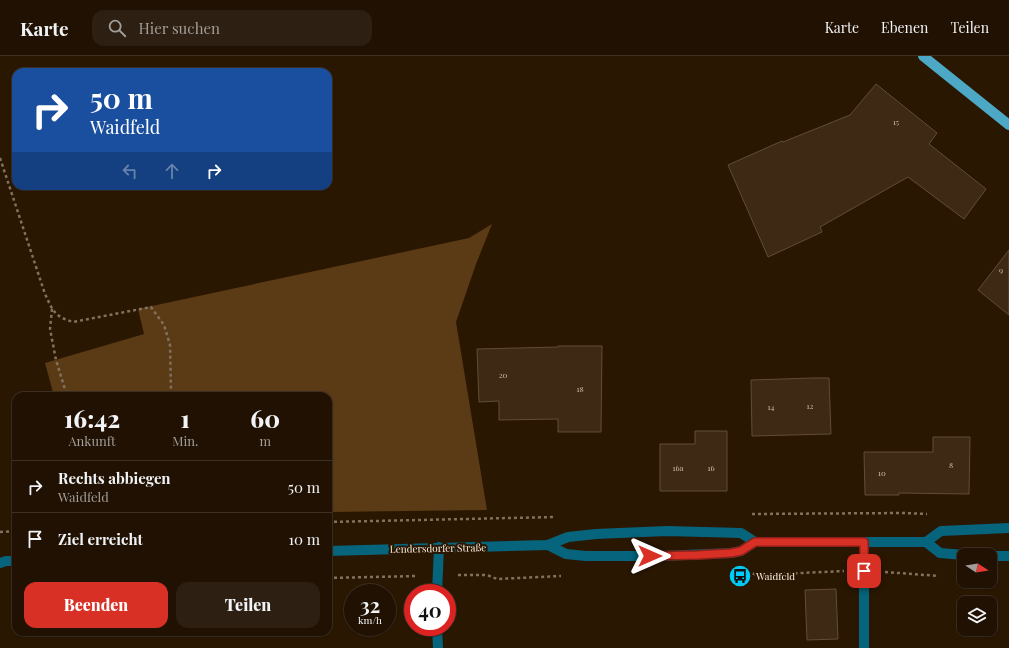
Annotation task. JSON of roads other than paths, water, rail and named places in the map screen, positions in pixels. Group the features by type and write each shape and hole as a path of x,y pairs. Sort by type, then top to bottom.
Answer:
{"main road":[{"path":"923,56 1009,125"}],"street":[{"path":"957,554 940,552 926,542 941,531 1009,528"},
{"name":"Lendersdorfer Straße","path":"332,551 548,545 568,537 596,534 667,531 741,533 755,542 926,542"},
{"name":"Lendersdorfer Straße","path":"548,545 566,554 618,557 731,553 741,551 755,542"},
{"path":"864,542 864,648"},
{"path":"437,584 439,547"},
{"path":"997,556 1009,556"},
{"path":"0,563 12,561"},
{"path":"437,636 438,648"}],"place":[{"name":"Waidfeld","path":"740,576"}]}
